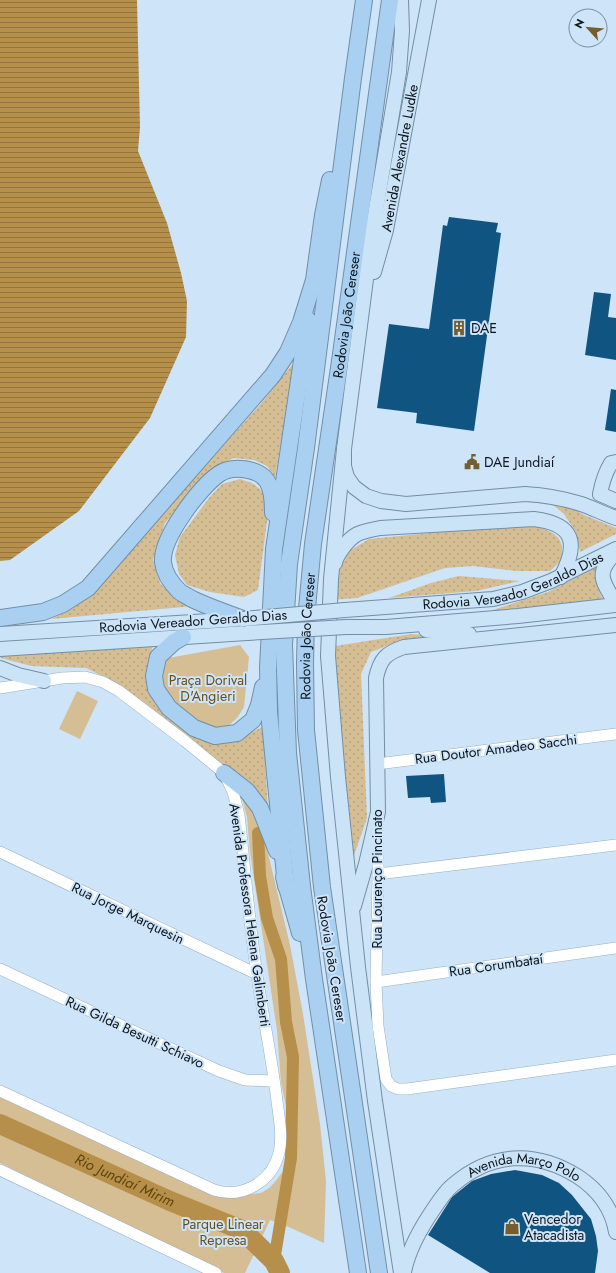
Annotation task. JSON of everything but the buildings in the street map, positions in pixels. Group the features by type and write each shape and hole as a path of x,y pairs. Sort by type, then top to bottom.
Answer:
{"highway":[{"name":"Rodovia João Cereser","path":"358,1273 314,979 302,886 288,753 284,645 289,564 306,448 364,0"},
{"name":"Rodovia João Cereser","path":"379,1273 322,887 306,730 304,663 306,619 313,544 390,0"},
{"path":"274,549 324,208 335,152 353,78"},
{"path":"0,618 43,612 63,604 88,588 273,375 288,352 301,322 314,280"},
{"path":"245,626 180,592 171,582 165,570 163,561 165,548 170,534 203,490 220,473 238,468 259,474 267,481 273,496 274,549 268,668 269,712 286,886"},
{"path":"183,637 174,642 158,657 154,676 156,689 169,708 194,728 215,736 238,733 253,720 259,705 268,668"},
{"path":"224,773 246,791 260,808 276,847 314,979"}],"main road":[{"path":"401,0 402,31 400,72 372,233 344,449 331,579 328,656 338,777 352,913 375,1101 403,1273"},
{"name":"Avenida Alexandre Ludke","path":"362,314 386,230 429,0"},
{"path":"344,449 344,466 347,477 354,488 366,496 382,501 406,504 525,494 542,495 582,504 616,518"},
{"path":"614,463 604,478 600,494 616,501"},
{"path":"331,579 336,558 350,538 361,532 380,528 534,519 546,520 558,524 566,531 571,540 569,562 560,576"},
{"name":"Rodovia Vereador Geraldo Dias","path":"0,648 183,637 345,610 493,599 522,592 560,576 616,549"},
{"path":"616,553 605,564 602,573 604,581 616,605"},
{"name":"Rodovia Vereador Geraldo Dias","path":"0,634 245,626 386,627 518,616 616,605"},
{"path":"386,627 508,636 616,625"},
{"name":"Rua Lourenço Pincinato","path":"378,812 376,678 381,662 392,651 404,647 508,636"},
{"path":"0,668 18,675 44,681"},
{"path":"352,913 366,864 378,812"},
{"name":"Avenida Março Polo","path":"403,1273 407,1258 424,1223 436,1205 452,1186 470,1171 486,1164 504,1160 521,1158 535,1159 551,1163 582,1180 596,1192 608,1206 615,1224 616,1232"}],"street":[{"name":"Avenida Professora Helena Galimberti","path":"0,688 62,678 85,677 103,682 119,691 185,741 224,773 233,792 239,815 257,974 281,1133 279,1152 272,1169 262,1181 253,1187 240,1192 224,1193 214,1190 0,1091"},
{"name":"Rua Doutor Amadeo Sacchi","path":"377,764 616,734"},
{"name":"Rua Lourenço Pincinato","path":"378,812 376,982 378,1026 386,1079 391,1086 398,1089 406,1089 616,1060"},
{"path":"378,874 616,845"},
{"name":"Rua Jorge Marquesin","path":"0,852 257,974"},
{"name":"Rua Corumbataí","path":"376,982 616,948"},
{"name":"Rua Gilda Besutti Schiavo","path":"0,969 220,1071 245,1080 274,1081"},
{"path":"0,1170 216,1273"}],"green space":[{"path":"295,361 275,477 267,466 254,460 234,458 217,466 165,523 153,560 160,583 174,598 194,606 51,619 72,609 92,593 259,406"},
{"path":"240,479 252,483 261,490 269,506 258,590 244,597 210,592 187,585 179,574 175,555 180,537 209,498 222,484"},
{"path":"545,498 567,505 584,515 616,528 616,534 580,552 576,532 564,514"},
{"path":"523,524 547,530 553,533 561,542 561,561 550,571 517,571 473,566 445,568 357,598 330,600 333,574 346,553 369,539"},
{"path":"599,566 597,584 604,601 490,611 548,592"},
{"path":"459,576 520,581 476,591 389,598 431,583"},
{"path":"412,634 451,638 397,642 371,652 361,674 367,818 348,873 342,805 335,646"},
{"path":"153,645 147,668 149,689 183,728 206,742 238,741 263,726 268,811 153,711 115,682 86,668 31,666 1,658 0,655"},
{"name":"Praça Dorival D'Angieri","path":"240,645 249,657 244,707 237,718 228,726 216,730 203,727 160,694 163,659"},
{"path":"77,691 98,701 80,739 59,729"},
{"name":"Parque Linear Represa","path":"242,798 259,816 290,945 303,1014 320,1124 326,1181 324,1243 270,1220 245,1273 224,1273 0,1163 0,1092 231,1196 261,1193 275,1182 286,1167 289,1121 281,1082 277,1030 250,852 247,817"}],"shaded area":[{"path":"0,0 137,0 140,127 138,151 167,223 187,301 186,337 150,418 79,511 10,560 0,561"}],"waterway":[{"path":"258,833 260,876 267,918 281,959 286,1022 293,1057 291,1158 274,1261"},
{"name":"Rio Jundiaí Mirim","path":"0,1124 170,1201 242,1230 274,1261 280,1273"}],"place":[{"name":"DAE","path":"459,328"},
{"name":"DAE Jundiaí","path":"472,462"},
{"name":"Vencedor Atacadista","path":"512,1227"}]}
